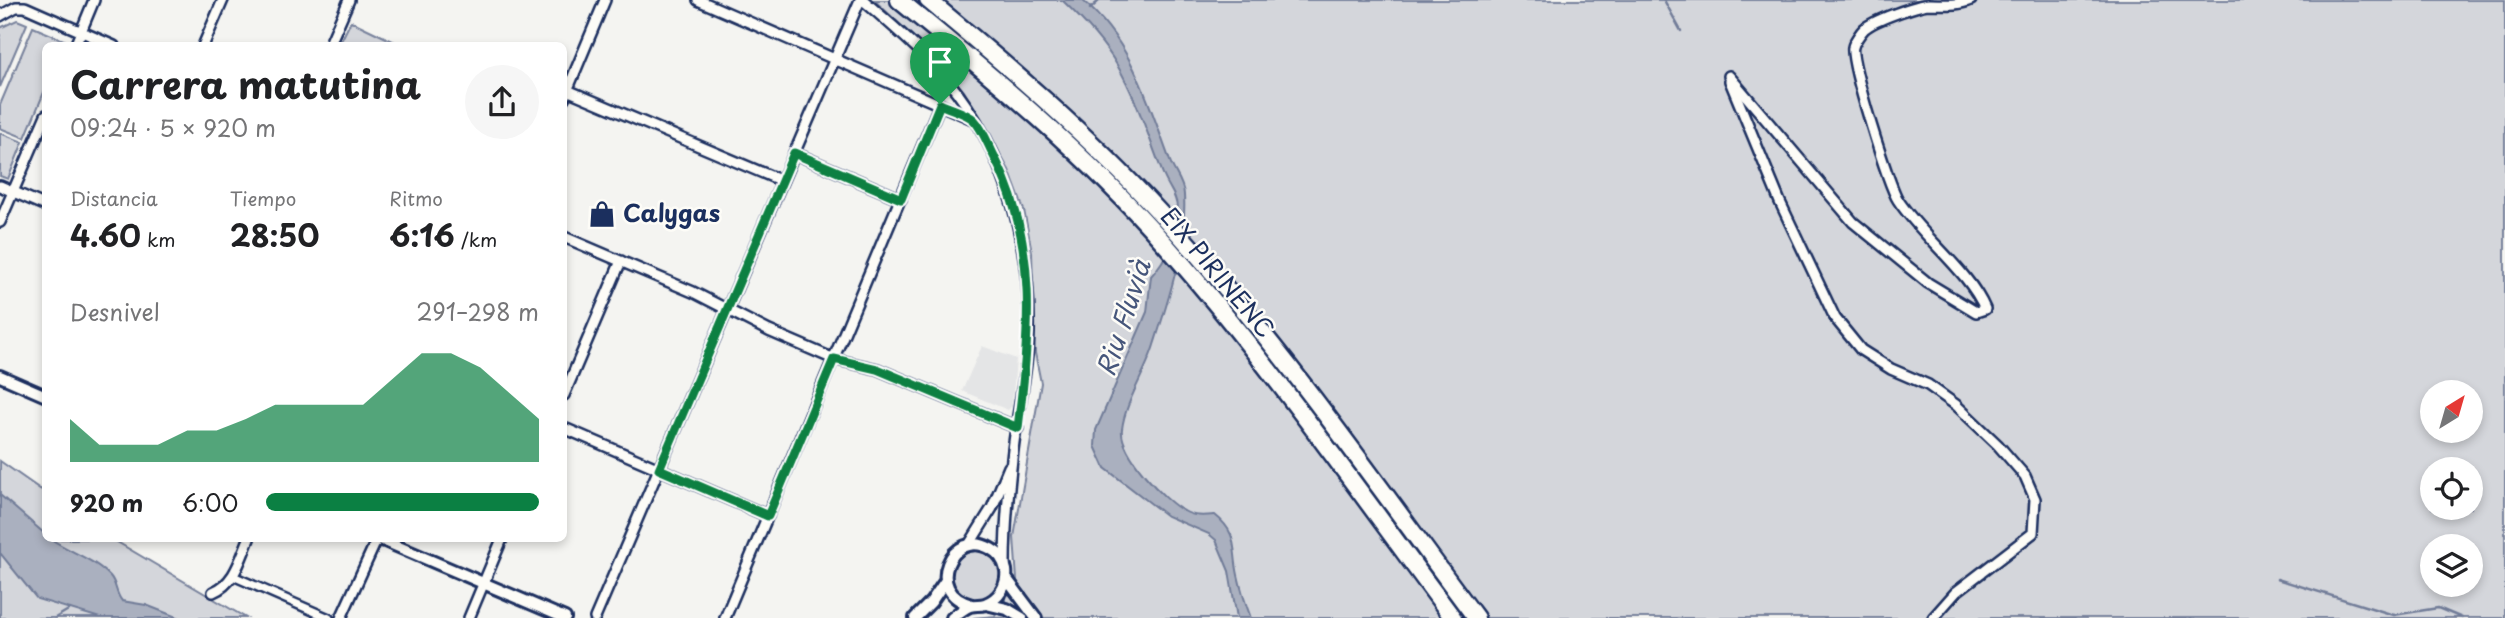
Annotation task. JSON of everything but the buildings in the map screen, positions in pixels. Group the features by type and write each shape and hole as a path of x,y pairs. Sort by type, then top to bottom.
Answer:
{"highway":[{"name":"EIX PIRINENC","path":"899,0 1034,114 1164,243 1277,382 1453,618"},
{"name":"EIX PIRINENC","path":"929,0 1044,98 1124,174 1173,226 1231,293 1294,374 1476,618"}],"street":[{"path":"76,42 94,0"},
{"path":"205,42 223,0"},
{"path":"331,42 349,0"},
{"path":"567,89 605,0"},
{"path":"698,0 974,119"},
{"path":"595,618 834,59 862,0 935,66 964,102 1003,174 1012,199 1024,252 1028,334 1012,462 1006,578 1000,594 986,604"},
{"path":"1933,618 1956,592 2033,533 2035,499 2025,476 1998,445 1956,405 1928,385 1891,369 1861,349 1835,318 1780,202 1729,76 1853,222 1928,283 1976,312 1985,309 1971,286 1916,225 1896,197 1856,73 1852,48 1864,29 1902,11 1926,4 1958,5 1971,0"},
{"path":"0,16 16,7 25,7 105,42"},
{"path":"567,95 782,181"},
{"path":"724,618 940,104"},
{"path":"0,222 42,124"},
{"path":"794,153 901,199"},
{"path":"0,186 42,204"},
{"path":"567,238 693,292 769,331 834,359 877,369 1018,428"},
{"path":"567,388 621,261"},
{"path":"0,376 42,394"},
{"path":"567,429 768,516"},
{"path":"969,545 992,508 1012,462"},
{"path":"213,592 223,588 233,576 248,542"},
{"path":"341,618 378,542"},
{"path":"386,542 565,618"},
{"path":"469,618 501,542"},
{"path":"1005,566 1002,559 991,549 969,545 950,558 947,565 948,587 957,599 972,605 986,604 1007,609 1022,618"},
{"path":"233,576 329,618"},
{"path":"1006,578 1036,618"},
{"path":"915,618 931,602 946,580"},
{"path":"952,618 972,605"}],"shaded area":[{"path":"874,0 2505,0 2505,618 973,618 995,616 1017,580 1014,537 1041,383 1035,353 1032,252 1024,210 1009,170 964,91 931,53"},
{"path":"17,20 27,24 0,87 0,28"},
{"path":"351,21 395,42 340,42"},
{"path":"33,27 66,41 42,42 42,97 25,138 0,128 0,105"},
{"path":"0,133 23,142 8,179 0,176"},
{"path":"982,346 1016,359 1012,406 1008,410 962,391"},
{"path":"0,461 42,490 42,542 117,542 246,618 0,618"},
{"path":"976,551 993,558 1000,575 993,592 976,599 959,592 952,575 959,558"}],"water":[{"path":"1062,0 1082,0 1114,35 1146,95 1184,191 1183,232 1176,271 1150,355 1127,408 1122,429 1123,439 1135,463 1166,498 1184,511 1203,516 1215,515 1223,522 1231,535 1236,566 1251,618 1237,618 1229,571 1216,540 1209,534 1167,516 1105,468 1095,446 1096,430 1147,312 1151,276 1162,262 1174,236 1177,208 1124,77 1099,39"},
{"path":"0,495 42,531 42,542 56,542 104,570 112,579 122,601 146,605 179,618 100,618 37,599 0,553"}],"waterway":[{"path":"1090,9 1100,0"},
{"path":"1664,0 1681,31"},
{"path":"2277,579 2394,615 2438,608 2462,618"},
{"path":"55,618 70,609"}],"place":[{"name":"Calygas","path":"602,214"}],"route":[{"path":"940,104 974,119 1003,174 1019,227 1024,252 1028,334 1018,428 877,369 834,359 768,516 659,469 794,153 901,199 940,104"}],"water label":[{"name":"Riu Fluvià","path":"1124,318"}]}
